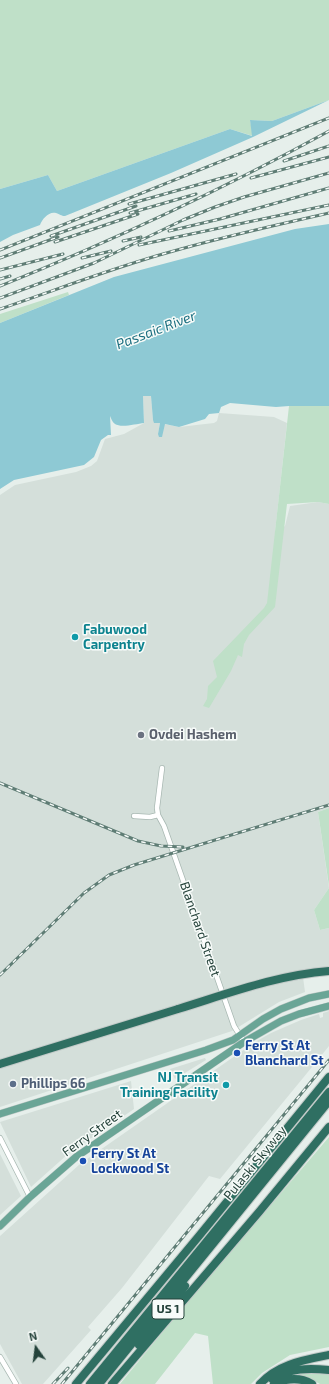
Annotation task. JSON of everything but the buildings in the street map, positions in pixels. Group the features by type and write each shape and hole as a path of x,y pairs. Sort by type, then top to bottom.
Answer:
{"highway":[{"path":"0,1064 276,979 302,973 329,971"},
{"path":"76,1384 204,1231 329,1077"},
{"name":"Pulaski Skyway","path":"199,1250 329,1092"},
{"name":"Pulaski Skyway","path":"225,1233 329,1101"},
{"path":"111,1384 329,1127"},
{"path":"319,1139 329,1130"},
{"path":"99,1384 225,1233"},
{"name":"US 1","path":"111,1384 225,1233"},
{"path":"90,1384 199,1250"},
{"name":"US 1","path":"81,1384 160,1292 199,1250"},
{"path":"260,1384 269,1375 283,1367 329,1355"},
{"path":"265,1384 274,1378 291,1371 308,1369 329,1370"},
{"path":"274,1384 291,1379 305,1381 312,1384"}],"main road":[{"path":"0,1114 227,1043 268,1016 288,1006 309,998 329,994"},
{"name":"Ferry Street","path":"0,1226 76,1157 244,1042 281,1021 299,1014 329,1006"}],"street":[{"name":"Blanchard Street","path":"162,768 158,815 173,853 234,1026 244,1042"},
{"path":"134,816 150,817 158,815"},
{"path":"0,1138 30,1198"},
{"path":"0,1357 16,1384"}],"shaded area":[{"path":"151,395 153,420 160,423 158,434 164,424 179,427 214,423 217,421 219,413 274,417 287,423 275,532 285,526 290,506 318,502 329,504 329,808 318,812 329,888 314,910 320,930 329,928 329,968 302,970 305,992 279,1002 232,1031 0,1107 0,495 15,485 76,472 91,466 97,461 105,439 124,434 144,423 143,396"},
{"path":"329,1011 329,1046 220,1179 209,1176 122,1288 88,1327 91,1330 43,1384 22,1384 0,1344 0,1236 80,1164 255,1042 271,1033 301,1020 319,1014 320,1018 323,1017 323,1013"},
{"path":"205,1058 206,1060 175,1079 170,1069"},
{"path":"131,1081 134,1109 68,1154 31,1187 0,1122"},
{"path":"0,1154 21,1196 0,1215"}],"green space":[{"path":"0,0 329,0 329,100 272,121 250,120 253,136 230,129 57,191 48,175 0,189"},
{"path":"68,292 69,295 0,323 0,314"},
{"path":"289,406 329,406 329,504 318,502 287,504 275,607 249,635 244,644 242,657 238,655 231,671 209,708 203,706 207,699 208,686 217,677 213,661 264,608 267,603"},
{"path":"329,808 329,886 318,812"},
{"path":"329,888 329,928 320,930 314,910"},
{"path":"329,1137 329,1347 290,1355 262,1373 251,1384 213,1384 208,1336 195,1333 155,1384 120,1384 174,1318"},
{"path":"303,1372 329,1374 329,1384 320,1384 307,1377 284,1375"}],"water":[{"path":"329,100 253,137 171,173 65,216 56,213 48,214 42,220 40,225 13,235 0,242 0,189 48,175 57,191 230,129 252,136 250,120 272,121"},
{"name":"Passaic River","path":"329,224 329,406 276,407 230,403 221,407 219,413 209,414 205,419 179,427 165,424 162,437 159,437 158,434 160,423 154,423 153,420 151,396 143,396 144,423 125,426 118,425 113,422 110,416 111,435 108,435 101,440 94,457 84,465 14,480 0,489 0,323 114,277 295,229"}],"railway":[{"path":"0,250 329,118"},
{"path":"0,286 84,251 208,194 329,131"},
{"path":"284,161 329,146"},
{"path":"251,178 329,157"},
{"path":"0,298 94,263 183,220 215,207 244,197 329,173"},
{"path":"129,204 236,174"},
{"path":"169,231 220,219 329,188"},
{"path":"130,213 196,194"},
{"path":"139,245 329,205"},
{"path":"51,236 136,206"},
{"path":"0,309 148,258 229,236 329,213"},
{"path":"55,242 138,214"},
{"path":"0,258 58,237"},
{"path":"123,241 141,237"},
{"path":"82,258 111,251"},
{"path":"0,270 63,254"},
{"path":"0,279 10,276"},
{"path":"0,783 138,841 161,846 183,847"},
{"path":"0,975 84,893 109,875 134,865 329,805"},
{"path":"62,1384 329,1060"},
{"path":"53,1384 68,1368"}],"place":[{"name":"Fabuwood Carpentry","path":"75,637"},
{"name":"Ovdei Hashem","path":"141,735"},
{"name":"Ferry St At Blanchard St","path":"237,1053"},
{"name":"Phillips 66","path":"13,1084"},
{"name":"NJ Transit Training Facility","path":"226,1085"},
{"name":"Ferry St At Lockwood St","path":"83,1161"}]}
